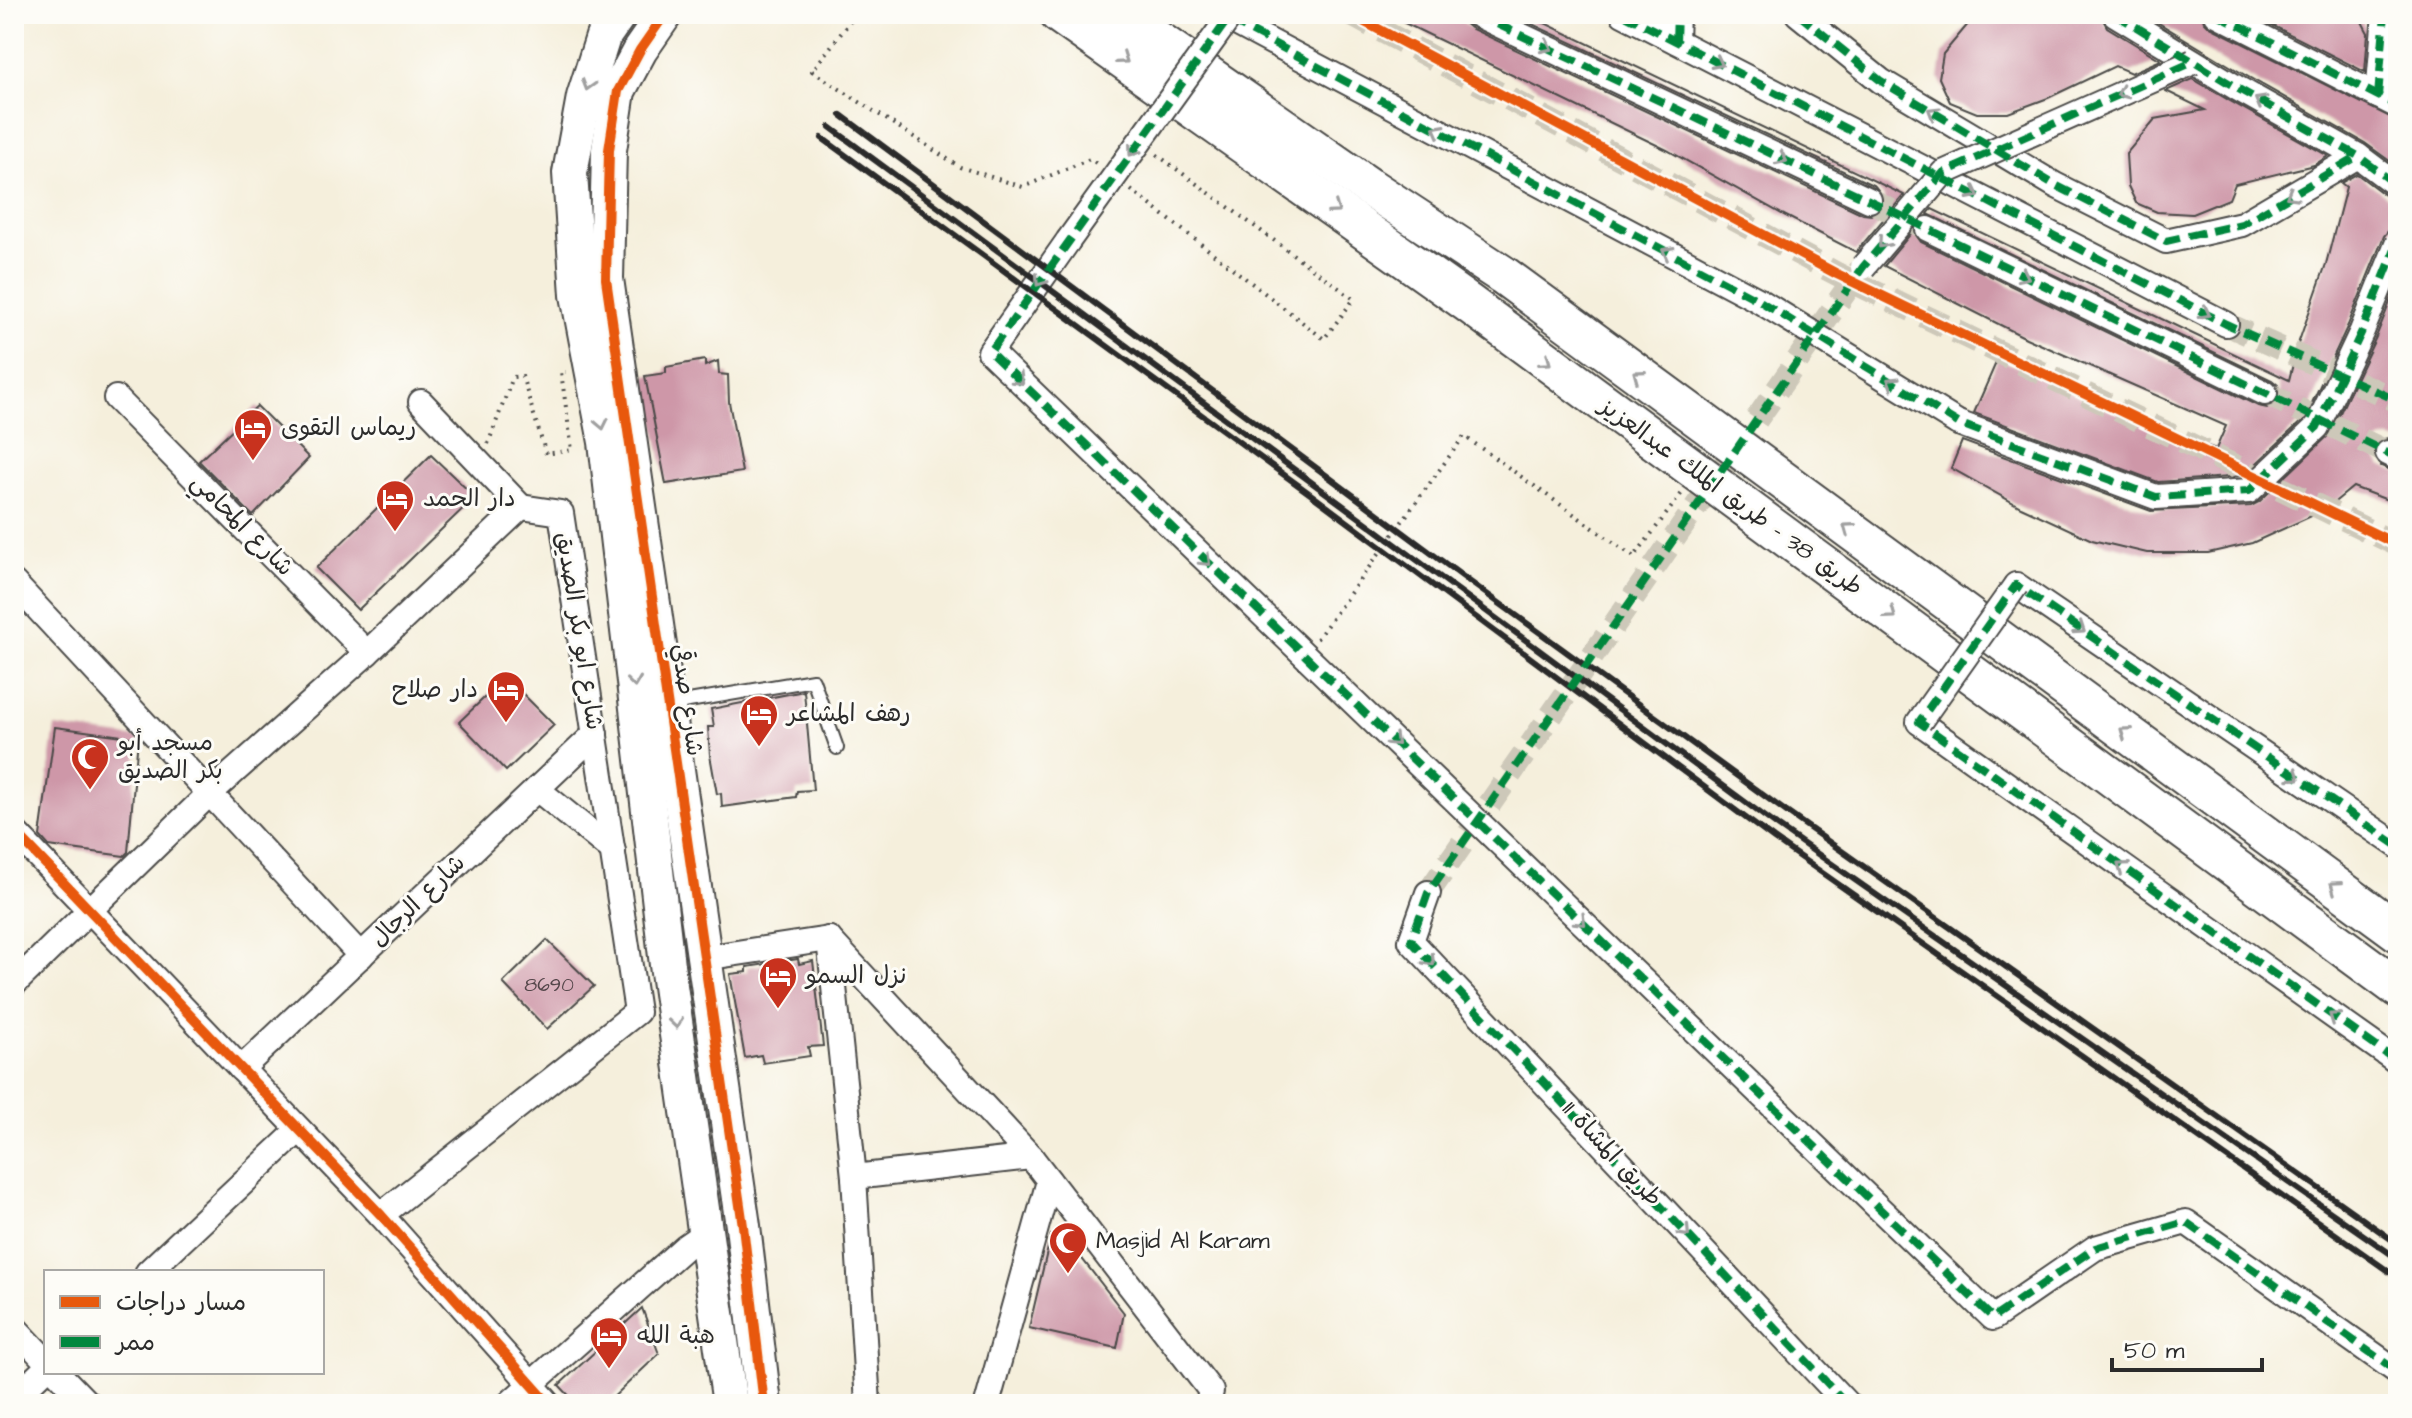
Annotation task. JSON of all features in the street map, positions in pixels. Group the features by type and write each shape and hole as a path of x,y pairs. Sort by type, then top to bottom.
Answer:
{"main road":[{"name":"طريق 38 - طريق الملك عبدالعزيز","path":"1059,14 1456,294 2398,988"},
{"name":"طريق 38 - طريق الملك عبدالعزيز","path":"1120,14 1369,187 1503,275 2398,932"}],"street":[{"name":"شارع صدقي","path":"619,14 603,37 584,97 570,173 578,295 604,368 668,704 743,1226 764,1404"},
{"name":"شارع صدقي","path":"665,14 640,50 618,91 609,150 604,368 606,442 667,965 730,1404"},
{"path":"1476,14 1869,200"},
{"path":"1623,14 2226,324"},
{"path":"1676,41 1677,14"},
{"path":"1798,14 1881,81 2055,185 2166,241 2242,224 2358,156"},
{"path":"2115,14 2358,156 2398,186"},
{"path":"2217,14 2388,101 2385,14"},
{"path":"2398,242 2362,331 2317,427 2249,491 2156,497 1958,423 1758,300 1228,19 990,352 1993,1318 2095,1248 2186,1222 2398,1372"},
{"path":"1863,267 1943,173 2193,62"},
{"path":"1928,229 2265,393"},
{"name":"شارع المحامي","path":"116,398 367,653"},
{"path":"14,984 210,793 367,653 521,507 421,402"},
{"name":"شارع ابو بكر الصديق","path":"381,1215 637,1012 561,513 521,507"},
{"path":"14,583 361,956"},
{"path":"2398,846 2016,585 1919,722 2398,1062"},
{"name":"شارع الرجال","path":"241,1069 595,734"},
{"path":"537,789 613,851"},
{"path":"14,831 381,1215 549,1404"},
{"name":"طريق المشاة 11","path":"1428,893 1411,941 1847,1404"},
{"path":"667,965 829,939"},
{"path":"829,939 1031,1157 1211,1391 1208,1404"},
{"path":"829,939 854,1177 868,1404"},
{"path":"150,1270 299,1130"},
{"path":"854,1177 1031,1157"},
{"path":"987,1404 1049,1181"},
{"path":"509,1404 686,1246 705,1233 743,1226"},
{"path":"14,1327 44,1359"},
{"path":"14,1399 44,1370"},
{"path":"59,1374 88,1404"}],"lane":[{"path":"668,704 813,680 837,748"}],"path":[{"path":"856,14 812,71 960,167 1023,187 1090,159 1103,168"},
{"path":"1127,187 1324,339 1354,299 1139,142"},
{"path":"480,465 513,377 522,376 546,454 572,450 561,372 604,368"},
{"path":"1305,656 1464,436 1634,557 1697,472"}],"building":[{"path":"1386,14 1461,14 1463,22 1470,28 1863,214 1871,215 1882,207 1884,198 1875,186 1511,14 1526,14 1904,195 1856,252 1667,150"},
{"path":"2015,14 2100,14 2107,27 2161,60 2131,73 2115,66 2008,113 1977,113 1950,102 1939,78 1943,54 1969,23 2018,18"},
{"path":"2144,14 2202,14 2210,27 2398,121 2398,167 2365,143"},
{"path":"2250,14 2358,14 2368,33 2365,72"},
{"path":"2193,79 2328,156 2314,165 2235,184 2229,199 2192,214 2157,212 2136,203 2128,186 2126,154 2155,119 2205,110 2166,91"},
{"path":"2357,174 2389,198 2398,201 2398,227 2384,236 2348,325 2305,418 2243,476 2158,482 1974,413 1998,358 2104,408 2216,449 2226,426 2026,338 1884,266 1913,231 1921,242 2267,408 2278,400 2280,393 2278,385 2272,380 1928,214 1932,209 2289,380 2326,264 2346,187 2341,183"},
{"path":"2398,282 2398,441 2388,438 2380,440 2373,453 2381,466 2398,473 2398,504 2353,487 2325,510 2252,543 2208,553 2147,553 2092,540 2021,507 1951,468 1962,441 2151,511 2251,506 2259,502 2330,434"},
{"path":"705,360 705,366 718,361 719,374 728,375 729,402 742,472 666,484 645,376 666,373 666,367"},
{"name":"ريماس التقوى","path":"257,406 309,458 253,516 199,461"},
{"name":"دار الحمد","path":"431,455 475,497 358,610 316,568"},
{"name":"دار صلاح","path":"506,677 554,725 506,771 459,722"},
{"name":"رهف المشاعر","path":"804,691 813,790 797,791 796,797 722,807 710,755 708,727 714,727 711,709"},
{"name":"مسجد أبو بكر الصديق","path":"55,727 138,738 128,852 124,856 49,846 40,836"},
{"path":"547,940 594,986 547,1029 503,983"},
{"name":"نزل السمو","path":"798,959 799,964 813,961 823,1046 808,1047 810,1056 763,1063 761,1055 745,1058 730,974 747,972 747,967"},
{"name":"Masjid Al Karam","path":"1051,1235 1066,1238 1124,1313 1117,1348 1029,1328"},
{"name":"هبة الله","path":"642,1308 659,1354 606,1404 577,1404 559,1385"}],"tunnel":[{"path":"1350,14 1837,274 2398,545"},
{"path":"1869,200 1920,225"},
{"path":"1428,893 1861,269"},
{"path":"2226,324 2398,401"},
{"path":"2265,393 2388,453"}],"railway":[{"path":"841,115 1462,576 1788,813 2398,1244"},
{"path":"830,127 1779,827 2398,1259"},
{"path":"822,138 1309,493 1774,839 2398,1278"}],"marked path":[{"path":"1476,14 1869,200 2398,458"},
{"path":"1623,14 2226,324 2398,401"},
{"path":"1676,41 1677,14"},
{"path":"1798,14 1881,81 2055,185 2166,241 2242,224 2358,156"},
{"path":"2115,14 2358,156 2398,186"},
{"path":"2217,14 2398,106"},
{"path":"2378,96 2385,14"},
{"path":"2398,242 2362,331 2317,427 2249,491 2156,497 1958,423 1758,300 1228,19 990,352 1993,1318 2095,1248 2186,1222 2398,1372"},
{"path":"1847,1404 1411,941 1428,893 1863,267 1943,173 2193,62"},
{"path":"2398,846 2016,585 1919,722 2398,1062"}],"cycle path":[{"path":"665,14 640,50 618,91 609,150 606,279 743,1226 764,1404"},
{"path":"1350,14 1837,274 2398,545"},
{"path":"14,831 381,1215 549,1404"}],"place":[{"name":"ريماس التقوى","path":"253,462"},
{"name":"دار الحمد","path":"395,533"},
{"name":"دار صلاح","path":"506,724"},
{"name":"رهف المشاعر","path":"759,748"},
{"name":"مسجد أبو بكر الصديق","path":"90,791"},
{"name":"نزل السمو","path":"778,1010"},
{"name":"Masjid Al Karam","path":"1068,1275"},
{"name":"هبة الله","path":"609,1370"}]}
